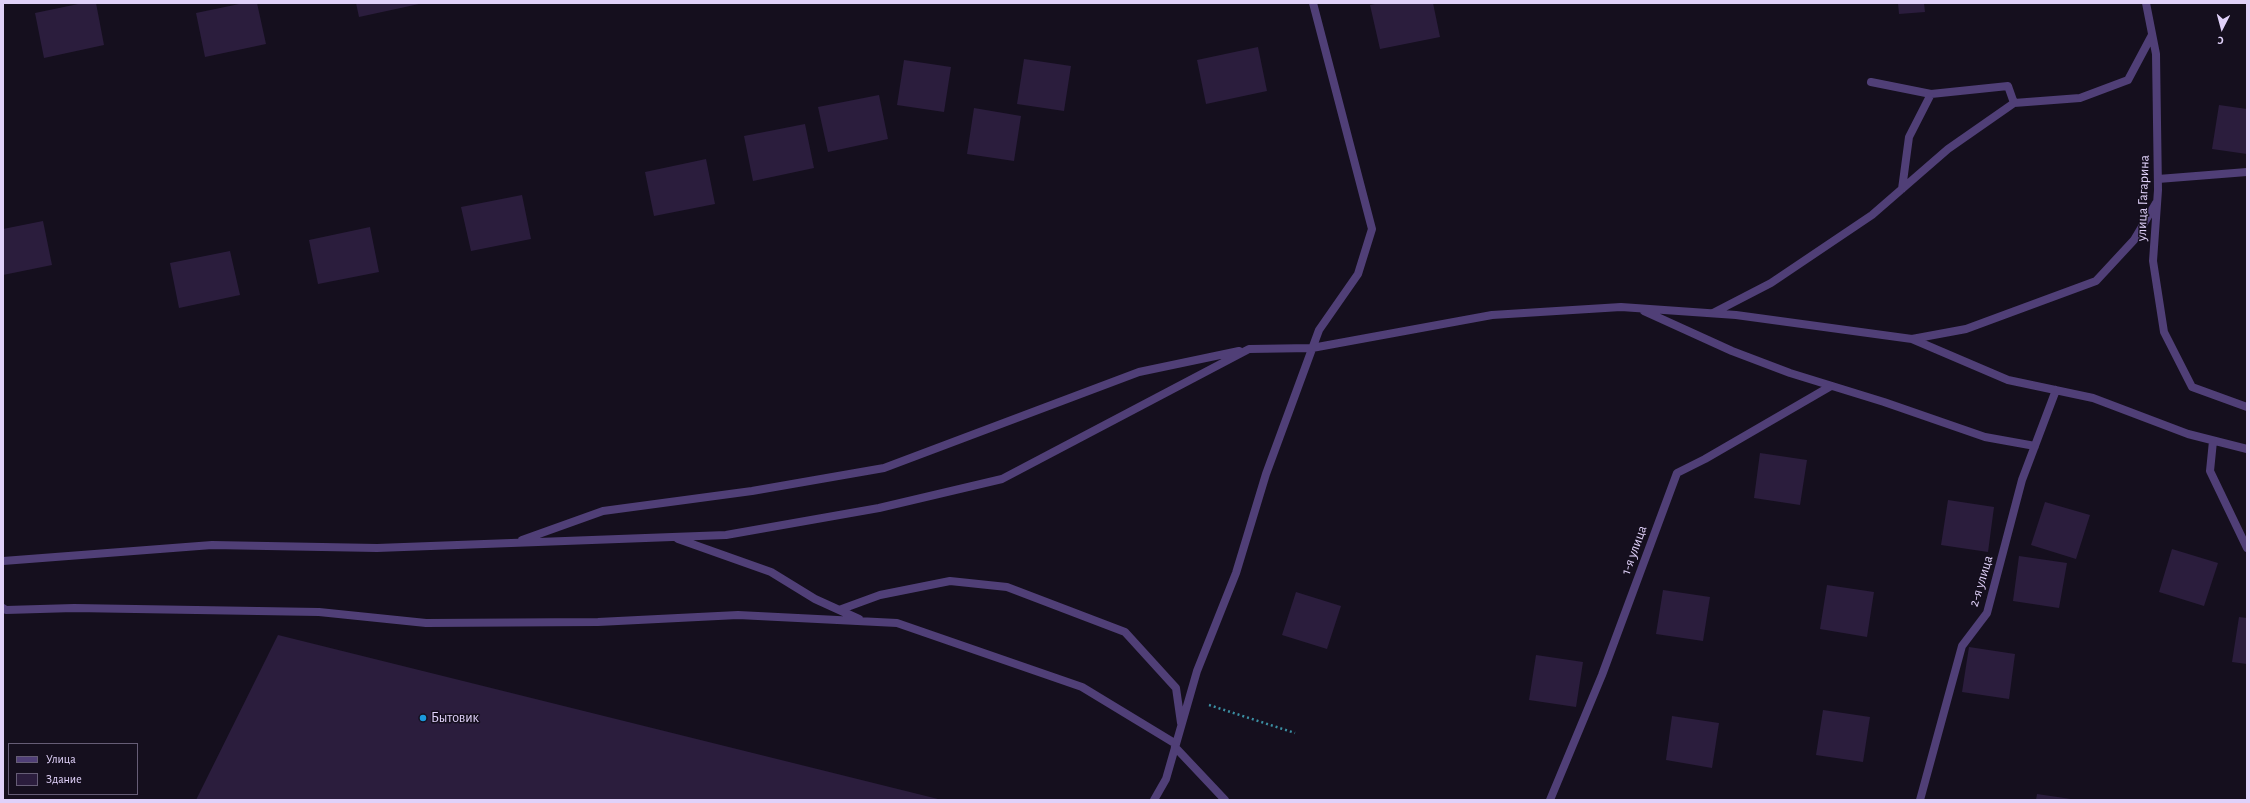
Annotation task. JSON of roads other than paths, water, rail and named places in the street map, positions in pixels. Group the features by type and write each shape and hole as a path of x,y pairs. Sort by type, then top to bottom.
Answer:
{"street":[{"path":"1154,800 1166,779 1197,672 1236,573 1266,474 1312,348 1319,330 1358,274 1372,229 1313,3"},
{"name":"улица Гагарина","path":"2146,3 2156,54 2158,179 2153,261 2164,332 2192,387 2247,407"},
{"path":"1712,313 1771,283 1872,215 1948,149 2014,103 2080,98 2128,80 2152,35"},
{"path":"1871,82 1931,94 2008,86 2014,103"},
{"path":"1902,189 1909,137 1931,94"},
{"path":"2158,179 2247,172"},
{"path":"1912,339 1966,329 2096,281 2134,240 2157,200"},
{"path":"515,543 603,511 752,491 884,468 1139,372 1249,349 1312,348 1492,315 1621,307 1712,313 1912,339 2008,380 2093,398 2188,434 2247,449"},
{"path":"1640,309 1732,352 1790,374 1985,437 2035,446"},
{"path":"3,561 212,545 377,548 726,535 879,508 1002,479 1249,349"},
{"name":"1-я улица","path":"1550,800 1602,675 1677,473 1705,459 1831,386"},
{"name":"2-я улица","path":"1920,800 1962,646 1987,613 2022,480 2056,390"},
{"path":"2213,441 2210,471 2247,548"},
{"path":"674,537 771,572 815,599 863,622"},
{"path":"839,610 880,595 950,582 1007,587 1125,632 1176,688 1181,726"},
{"path":"3,608 6,610 74,608 319,612 426,623 598,622 738,615 897,623 1082,688 1176,745 1225,800"}],"place":[{"name":"Бытовик","path":"423,718"}]}
